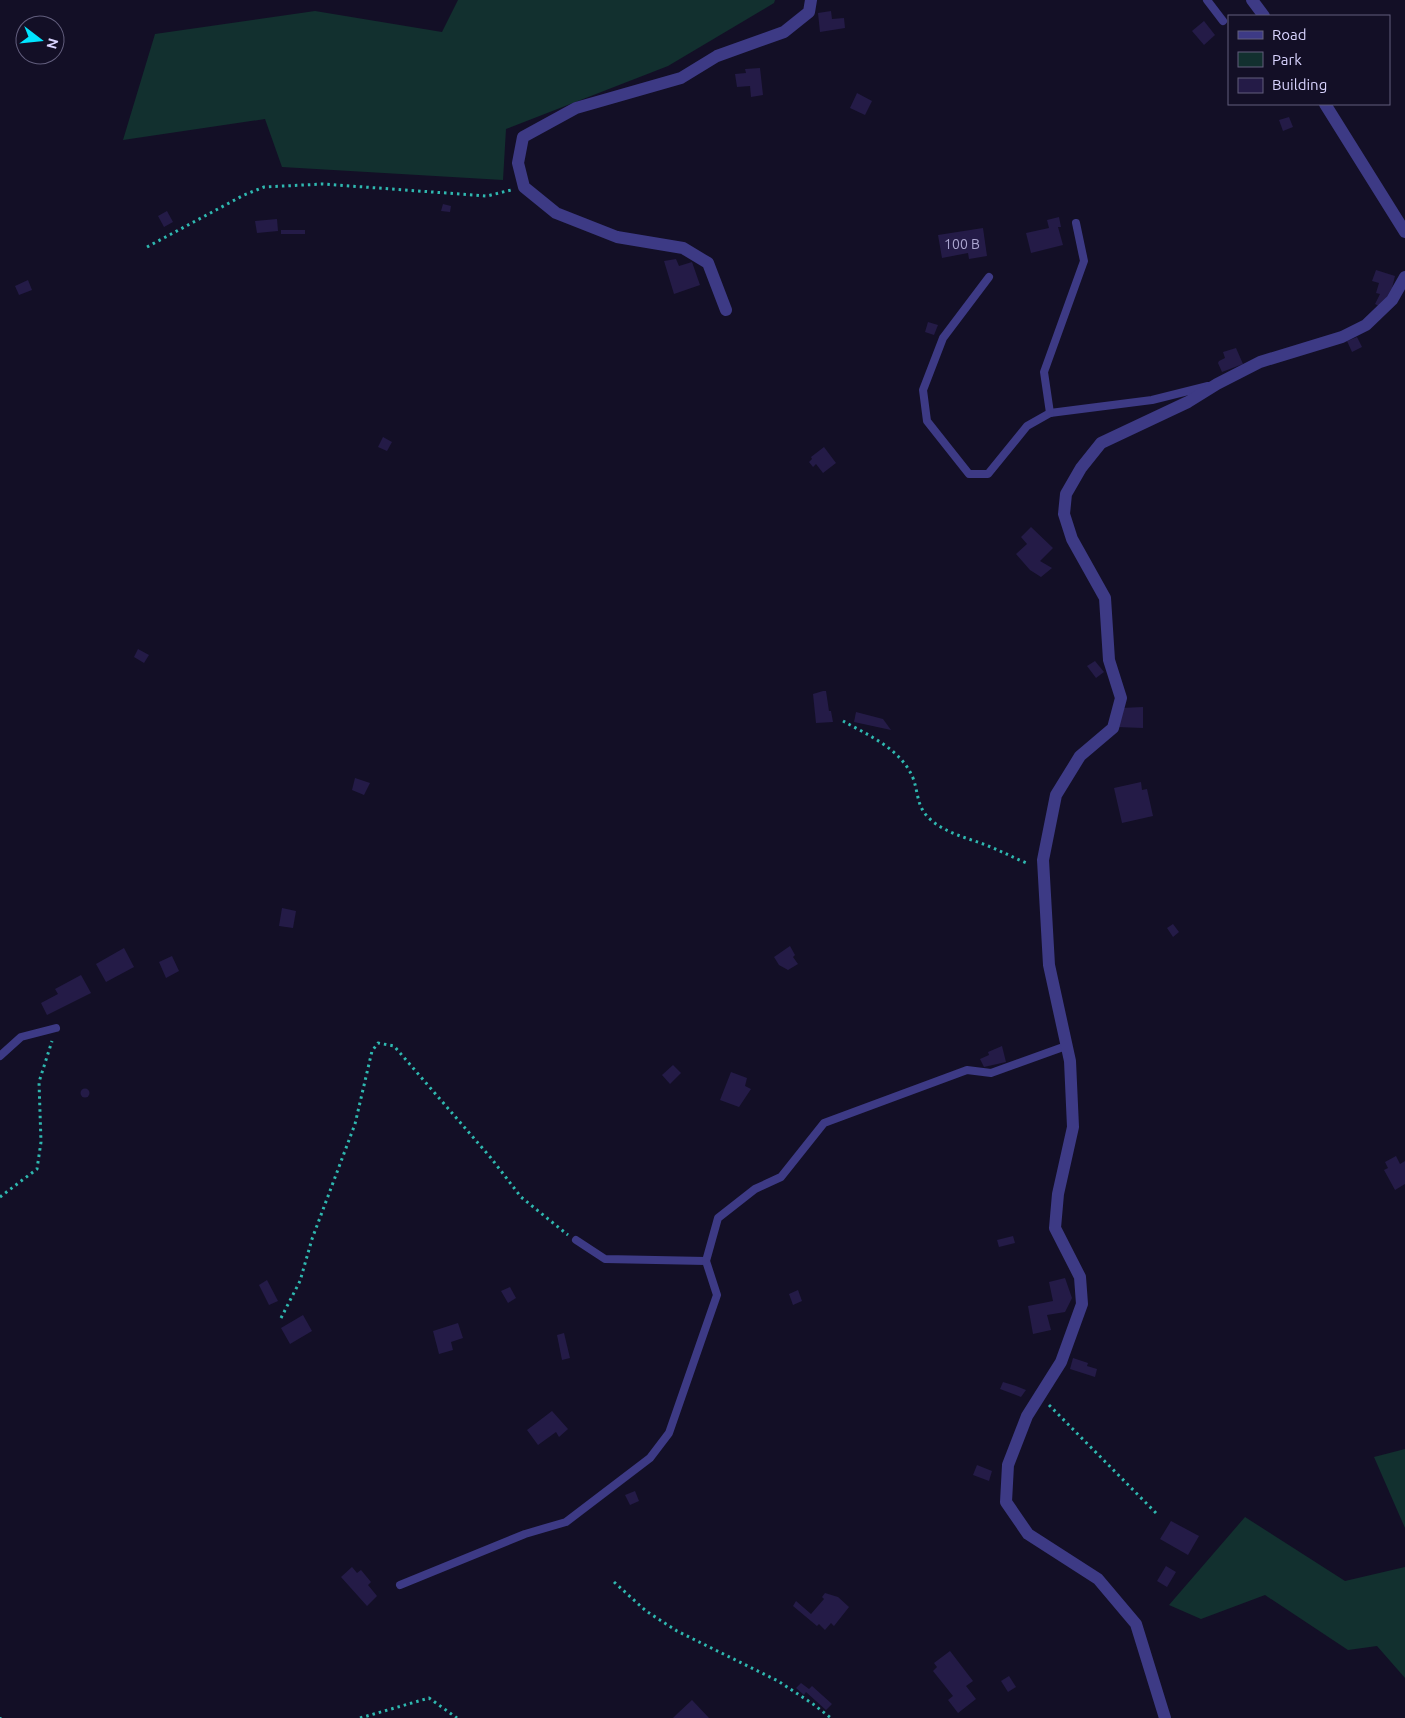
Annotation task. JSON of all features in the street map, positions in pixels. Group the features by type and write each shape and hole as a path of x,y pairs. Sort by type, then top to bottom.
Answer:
{"street":[{"path":"726,310 708,263 683,248 617,236 556,213 524,187 518,163 523,137 576,108 681,78 717,56 784,32 809,12 812,0"},
{"path":"1252,0 1263,15"},
{"path":"1326,105 1405,232"},
{"path":"1165,1718 1136,1624 1098,1579 1028,1534 1006,1502 1008,1465 1027,1416 1061,1362 1082,1304 1080,1277 1055,1228 1058,1194 1073,1127 1070,1061 1049,965 1043,860 1056,795 1080,756 1114,728 1121,698 1109,660 1105,598 1072,538 1064,514 1066,494 1081,468 1100,443 1188,402 1217,384 1260,362 1342,337 1366,325 1392,300 1405,277"}],"lane":[{"path":"1207,0 1223,21"},
{"path":"1050,413 1044,372 1084,261 1076,223"},
{"path":"989,277 943,338 923,390 927,421 969,474 988,474 1027,426 1050,413 1152,400 1217,384"},
{"path":"0,1056 20,1038 56,1028"},
{"path":"400,1585 525,1534 566,1522 650,1458 669,1433 717,1295 706,1260 718,1218 755,1189 781,1177 824,1123 967,1070 991,1073 1066,1046"},
{"path":"576,1240 605,1259 706,1260"}],"path":[{"path":"147,247 244,195 264,187 323,184 487,196 524,187"},
{"path":"843,721 868,734 897,754 912,778 919,805 930,819 948,832 1044,869"},
{"path":"0,1197 37,1169 41,1142 39,1082 56,1028"},
{"path":"281,1318 300,1281 312,1239 355,1124 372,1051 378,1043 394,1046 491,1158 521,1197 554,1225 576,1240"},
{"path":"1040,1396 1156,1514"},
{"path":"614,1582 646,1611 677,1631 778,1681 831,1718"},
{"path":"360,1718 429,1698 457,1718"}],"green space":[{"path":"458,0 775,0 774,3 668,66 506,129 503,180 282,167 265,119 123,140 155,34 315,11 442,32"},
{"path":"1405,1449 1405,1528 1374,1457"},
{"path":"1245,1517 1345,1581 1405,1567 1405,1678 1377,1646 1348,1650 1265,1595 1201,1619 1169,1605"}],"building":[{"path":"831,11 832,19 844,18 845,28 820,32 818,13"},
{"path":"1204,21 1215,35 1204,45 1192,31"},
{"path":"760,68 763,95 751,97 750,86 737,87 735,74 746,73 745,69"},
{"path":"857,93 872,101 865,115 850,108"},
{"path":"1289,117 1293,127 1283,131 1279,120"},
{"path":"443,204 451,206 450,212 441,211"},
{"path":"167,211 173,222 164,227 158,216"},
{"path":"1059,217 1061,227 1058,227 1063,245 1031,253 1026,233 1049,228 1047,220"},
{"path":"277,219 278,231 257,233 255,221"},
{"path":"983,228 987,256 969,259 968,253 942,258 938,235"},
{"path":"281,230 305,230 305,234 281,234"},
{"path":"676,259 679,266 692,262 700,285 674,294 664,261"},
{"path":"1376,270 1395,276 1392,288 1381,307 1375,304 1380,294 1376,293 1379,283 1372,281"},
{"path":"28,280 32,290 19,295 15,286"},
{"path":"928,322 938,325 934,335 925,332"},
{"path":"1357,337 1362,347 1352,352 1347,341"},
{"path":"1236,348 1243,364 1222,372 1218,363 1225,358 1223,352"},
{"path":"383,437 392,442 387,451 378,447"},
{"path":"824,447 836,463 823,473 816,464 813,467 809,462 812,459 811,457"},
{"path":"1031,527 1053,548 1040,561 1052,568 1041,577 1030,570 1016,554 1027,544 1021,537"},
{"path":"138,649 149,655 144,663 134,657"},
{"path":"1095,661 1104,672 1096,678 1087,666"},
{"path":"826,691 833,722 816,723 813,694"},
{"path":"1143,707 1143,728 1117,727 1121,708"},
{"path":"856,712 883,719 891,730 854,722"},
{"path":"355,778 370,783 364,795 352,790"},
{"path":"1141,782 1142,790 1147,789 1153,816 1122,823 1114,788"},
{"path":"282,908 296,911 293,928 279,926"},
{"path":"1173,924 1179,932 1173,937 1167,928"},
{"path":"790,946 795,955 793,957 798,964 788,970 779,965 774,957"},
{"path":"124,948 134,967 106,982 96,964"},
{"path":"172,956 179,971 166,978 159,962"},
{"path":"81,975 91,993 47,1015 41,1003 58,994 55,989"},
{"path":"1002,1046 1006,1062 984,1067 980,1059 989,1055 988,1052"},
{"path":"673,1065 681,1073 670,1084 662,1075"},
{"path":"731,1072 747,1078 745,1086 751,1089 739,1107 720,1100"},
{"path":"85,1088 90,1093 85,1098 80,1093"},
{"path":"1396,1156 1400,1164 1405,1161 1405,1184 1395,1190 1384,1170 1388,1168 1385,1162"},
{"path":"1013,1236 1015,1243 999,1247 997,1240"},
{"path":"1065,1278 1072,1298 1065,1312 1047,1315 1051,1330 1033,1334 1028,1306 1053,1301 1049,1282"},
{"path":"267,1280 278,1301 269,1305 259,1285"},
{"path":"510,1287 516,1298 508,1303 501,1291"},
{"path":"798,1290 802,1301 793,1305 789,1294"},
{"path":"303,1315 312,1331 290,1344 281,1328"},
{"path":"458,1323 463,1338 451,1342 453,1350 439,1354 433,1331"},
{"path":"564,1333 570,1358 562,1360 557,1335"},
{"path":"1073,1358 1088,1363 1087,1366 1097,1369 1095,1377 1070,1369"},
{"path":"1003,1382 1026,1390 1021,1397 1000,1389"},
{"path":"552,1411 568,1429 559,1437 556,1432 538,1445 527,1430"},
{"path":"977,1465 992,1471 989,1481 973,1475"},
{"path":"635,1491 639,1501 630,1505 625,1495"},
{"path":"1171,1521 1199,1536 1188,1555 1160,1539"},
{"path":"1166,1566 1176,1572 1167,1587 1157,1581"},
{"path":"352,1567 357,1573 361,1570 371,1582 368,1585 377,1596 367,1606 341,1577"},
{"path":"825,1593 838,1597 849,1607 834,1626 831,1623 825,1630 819,1624 817,1626 793,1606 796,1601 811,1614 824,1599 822,1597"},
{"path":"950,1651 973,1681 966,1686 976,1699 958,1713 948,1700 953,1696 933,1671 937,1667 934,1663"},
{"path":"1009,1676 1016,1687 1008,1692 1001,1681"},
{"path":"801,1683 809,1689 812,1686 832,1704 826,1710 806,1692 804,1695 796,1688"},
{"path":"692,1700 709,1718 673,1718 677,1714"}]}
